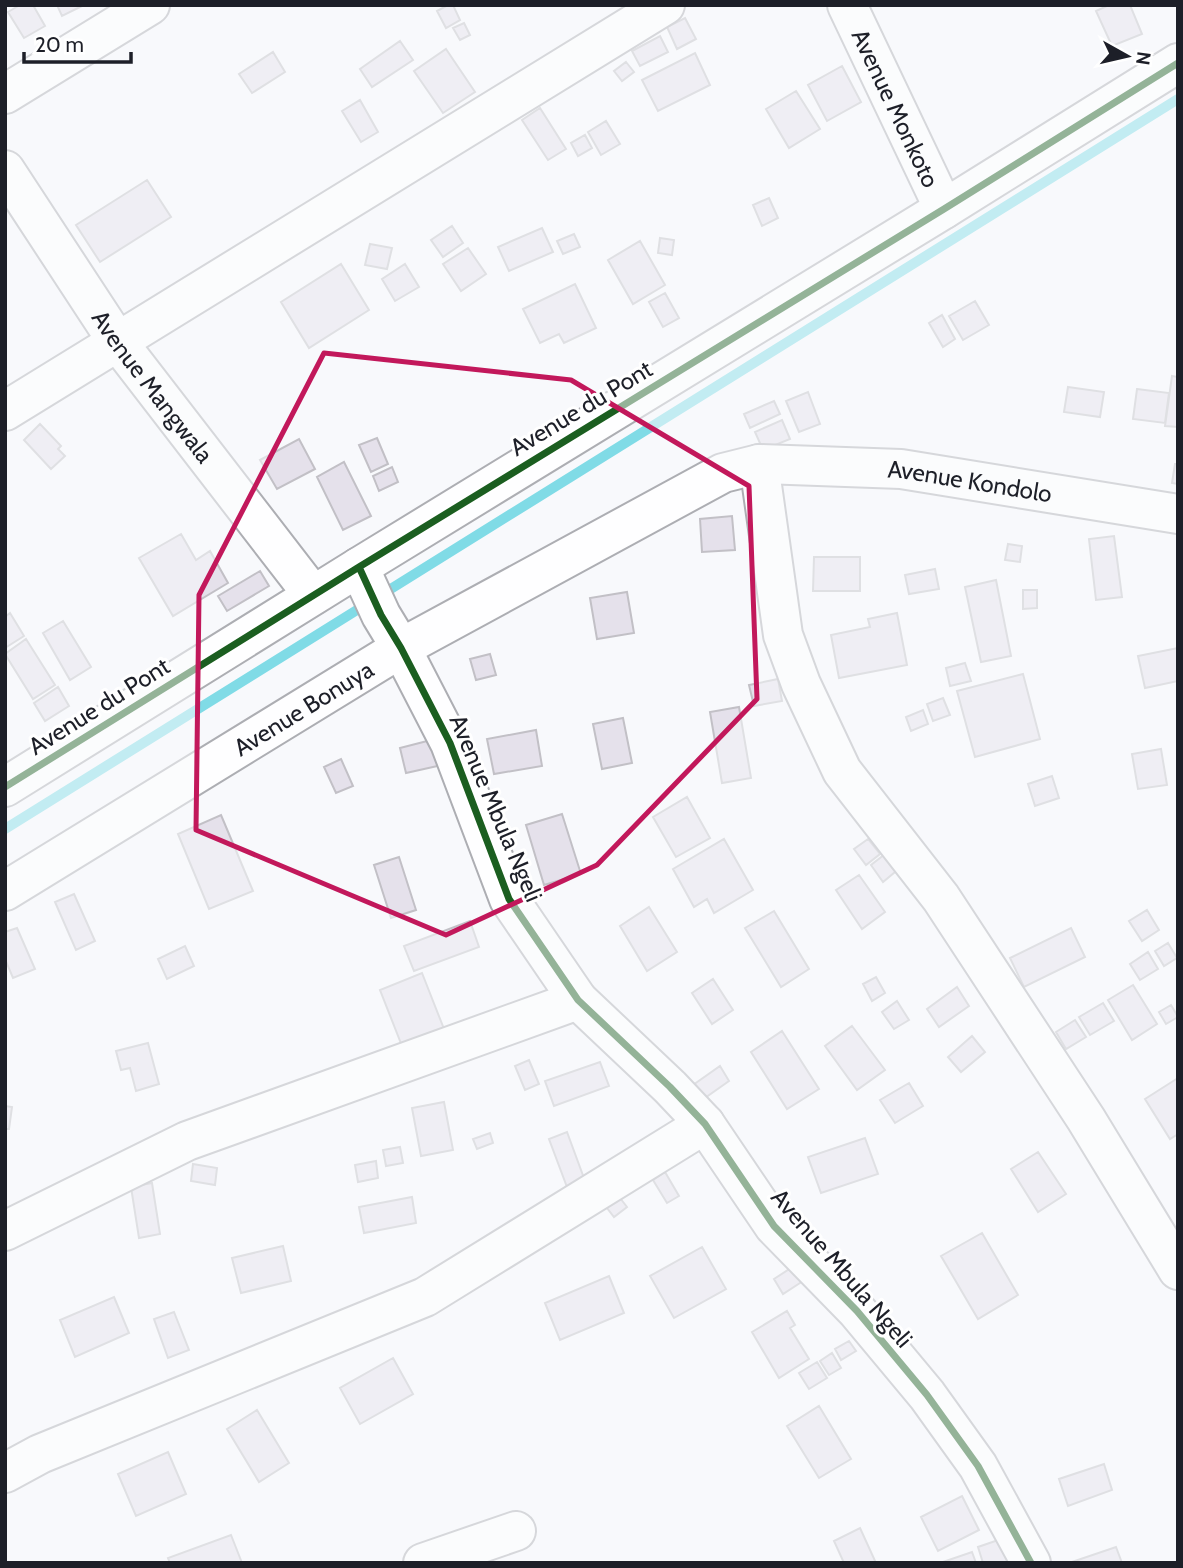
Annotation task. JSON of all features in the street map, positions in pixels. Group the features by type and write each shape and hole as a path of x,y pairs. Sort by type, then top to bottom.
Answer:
{"street":[{"path":"5,94 150,5"},
{"path":"5,411 665,5"},
{"name":"Avenue Monkoto","path":"847,5 944,209"},
{"name":"Avenue du Pont","path":"5,787 313,595 369,589 944,209 1178,63"},
{"name":"Avenue Mangwala","path":"5,170 117,341 313,595"},
{"path":"759,464 782,635 800,684 842,771 941,898 1086,1119 1178,1270"},
{"name":"Avenue Kondolo","path":"759,464 901,469 1178,514"},
{"name":"Avenue Bonuya","path":"5,891 401,648 723,473 759,464"},
{"name":"Avenue Mbula Ngeli","path":"369,589 450,743 509,899 578,1000 705,1124 774,1226 856,1311 927,1395 978,1466 1031,1563"},
{"path":"5,1231 187,1141 578,1000"},
{"path":"5,1473 40,1454 425,1297 705,1124"},
{"path":"423,1563 516,1531"}],"highlighted area":[{"path":"324,353 571,380 749,486 757,699 597,865 446,935 196,830 199,595"}],"building":[{"path":"20,5 33,5 45,26 24,38 8,12"},
{"path":"57,5 84,5 62,16"},
{"path":"453,5 460,20 446,28 437,11"},
{"path":"1109,5 1130,5 1142,34 1112,46 1096,11"},
{"path":"685,18 696,39 677,49 667,27"},
{"path":"464,23 470,35 460,40 453,28"},
{"path":"660,36 668,52 640,66 632,51"},
{"path":"400,41 413,60 372,87 360,69"},
{"path":"446,49 475,92 443,113 414,71"},
{"path":"273,52 285,72 252,93 239,74"},
{"path":"695,53 710,85 658,111 642,80"},
{"path":"626,62 634,72 622,81 614,71"},
{"path":"842,66 861,102 827,121 808,85"},
{"path":"796,91 820,129 789,148 766,109"},
{"path":"360,100 378,132 361,142 342,111"},
{"path":"540,108 566,149 548,160 522,120"},
{"path":"606,121 620,144 601,155 588,132"},
{"path":"585,135 592,148 578,156 571,143"},
{"path":"147,180 171,217 100,262 76,225"},
{"path":"769,198 778,218 762,226 753,205"},
{"path":"452,226 463,243 443,257 431,240"},
{"path":"542,228 553,252 509,271 498,247"},
{"path":"574,234 580,247 563,254 557,241"},
{"path":"660,238 674,240 672,255 658,253"},
{"path":"640,241 665,285 633,304 608,260"},
{"path":"370,244 392,248 387,269 365,265"},
{"path":"468,248 486,274 461,291 443,264"},
{"path":"341,264 369,310 309,348 281,302"},
{"path":"405,264 419,287 395,301 382,279"},
{"path":"575,284 596,328 564,343 559,334 540,343 523,309"},
{"path":"665,293 679,318 663,327 649,302"},
{"path":"975,301 989,325 963,340 949,316"},
{"path":"942,315 955,339 943,347 929,323"},
{"path":"1172,376 1178,377 1178,427 1165,426"},
{"path":"1068,387 1104,392 1100,417 1064,412"},
{"path":"1137,389 1169,393 1165,423 1133,419"},
{"path":"808,392 820,424 799,432 786,401"},
{"path":"774,401 780,414 750,428 744,414"},
{"path":"782,420 790,439 763,450 755,432"},
{"path":"40,424 61,446 58,449 65,456 51,469 24,440"},
{"path":"377,438 388,464 371,472 359,445"},
{"path":"299,439 315,469 277,489 260,460"},
{"path":"344,462 371,516 343,530 317,477"},
{"path":"1175,464 1178,464 1178,484 1172,483"},
{"path":"392,467 398,482 379,491 373,476"},
{"path":"732,516 735,550 702,552 700,519"},
{"path":"181,534 196,560 210,551 228,583 173,616 139,558"},
{"path":"1114,536 1122,597 1096,600 1089,539"},
{"path":"1008,544 1022,546 1020,562 1005,560"},
{"path":"814,557 860,557 860,591 813,591"},
{"path":"935,569 939,589 909,594 905,575"},
{"path":"260,571 269,586 227,611 218,596"},
{"path":"996,580 1011,656 981,662 965,587"},
{"path":"1023,590 1037,590 1037,608 1023,609"},
{"path":"627,592 634,633 597,639 590,598"},
{"path":"10,613 24,636 5,648 5,617"},
{"path":"897,613 907,665 839,678 831,635 870,627 868,619"},
{"path":"63,621 91,667 70,680 43,633"},
{"path":"26,639 55,685 33,699 5,654"},
{"path":"1178,648 1178,681 1145,688 1138,656"},
{"path":"490,654 496,675 476,680 470,659"},
{"path":"965,663 971,681 950,686 946,668"},
{"path":"1023,674 1040,739 975,757 957,691"},
{"path":"778,679 782,701 754,706 749,685"},
{"path":"58,687 69,706 45,721 34,703"},
{"path":"943,698 950,715 933,721 927,704"},
{"path":"739,707 751,778 722,783 710,712"},
{"path":"923,710 928,724 911,731 906,717"},
{"path":"623,718 632,763 602,769 593,724"},
{"path":"536,730 542,766 494,774 487,739"},
{"path":"435,739 442,765 406,773 400,748"},
{"path":"1161,749 1167,785 1138,789 1132,754"},
{"path":"341,759 353,786 336,793 324,767"},
{"path":"1052,776 1059,798 1035,806 1028,784"},
{"path":"687,797 710,838 676,857 653,817"},
{"path":"562,814 581,874 544,885 526,825"},
{"path":"221,815 253,891 209,909 178,834"},
{"path":"724,839 753,890 714,913 707,899 694,907 673,869"},
{"path":"868,839 880,854 866,865 854,849"},
{"path":"889,851 901,867 883,882 871,865"},
{"path":"399,857 416,910 391,918 374,865"},
{"path":"859,875 885,912 862,929 836,890"},
{"path":"74,894 95,941 76,950 55,902"},
{"path":"649,907 677,952 647,971 620,926"},
{"path":"1147,910 1159,930 1142,941 1129,921"},
{"path":"774,911 809,969 781,987 745,928"},
{"path":"470,921 479,947 414,971 404,946"},
{"path":"17,928 35,969 13,978 5,959 5,932"},
{"path":"1071,928 1085,957 1024,987 1010,958"},
{"path":"1168,943 1177,958 1164,966 1155,951"},
{"path":"185,946 194,966 167,979 158,959"},
{"path":"1148,952 1158,969 1140,980 1130,964"},
{"path":"422,973 444,1029 402,1046 380,990"},
{"path":"876,977 885,993 872,1001 863,984"},
{"path":"713,979 733,1010 712,1024 692,993"},
{"path":"1133,985 1157,1024 1132,1040 1108,1000"},
{"path":"957,987 969,1006 939,1027 927,1009"},
{"path":"897,1001 909,1020 894,1029 882,1012"},
{"path":"1103,1003 1114,1021 1090,1035 1079,1017"},
{"path":"1171,1005 1178,1017 1166,1024 1159,1012"},
{"path":"1075,1020 1086,1037 1066,1049 1056,1032"},
{"path":"852,1026 885,1070 857,1090 825,1046"},
{"path":"782,1031 819,1089 787,1109 751,1052"},
{"path":"972,1036 985,1052 961,1072 948,1057"},
{"path":"148,1043 159,1084 136,1091 130,1068 121,1070 116,1051"},
{"path":"529,1060 539,1084 525,1090 515,1066"},
{"path":"600,1062 609,1086 554,1106 545,1081"},
{"path":"720,1066 729,1081 702,1100 693,1085"},
{"path":"1178,1078 1178,1134 1170,1139 1145,1099"},
{"path":"909,1083 923,1106 895,1123 880,1100"},
{"path":"444,1102 453,1150 421,1156 412,1108"},
{"path":"5,1106 12,1107 9,1129 5,1129"},
{"path":"567,1132 585,1181 567,1187 549,1139"},
{"path":"490,1133 493,1143 477,1149 473,1139"},
{"path":"865,1138 878,1174 821,1193 808,1157"},
{"path":"400,1147 403,1163 386,1166 383,1150"},
{"path":"1038,1152 1066,1194 1038,1212 1011,1169"},
{"path":"376,1161 378,1178 358,1182 355,1165"},
{"path":"193,1164 217,1168 215,1185 191,1181"},
{"path":"665,1172 679,1196 667,1203 653,1180"},
{"path":"152,1183 160,1234 139,1238 131,1187"},
{"path":"613,1189 627,1207 614,1217 600,1199"},
{"path":"412,1197 416,1223 364,1233 359,1207"},
{"path":"982,1233 1018,1295 978,1319 941,1256"},
{"path":"283,1246 291,1281 241,1293 232,1258"},
{"path":"702,1247 726,1289 674,1318 650,1276"},
{"path":"794,1266 803,1281 783,1294 774,1279"},
{"path":"609,1276 624,1313 560,1340 545,1303"},
{"path":"114,1297 129,1333 75,1357 60,1320"},
{"path":"787,1311 795,1325 790,1328 809,1359 779,1378 752,1332"},
{"path":"174,1312 189,1350 168,1358 154,1319"},
{"path":"849,1341 856,1351 841,1360 835,1349"},
{"path":"832,1353 841,1368 829,1375 820,1361"},
{"path":"393,1358 413,1394 360,1424 340,1388"},
{"path":"817,1362 827,1378 809,1389 799,1373"},
{"path":"819,1406 851,1459 819,1478 787,1426"},
{"path":"257,1410 289,1463 259,1482 227,1429"},
{"path":"168,1452 186,1494 136,1516 118,1474"},
{"path":"1104,1464 1112,1490 1068,1506 1059,1479"},
{"path":"962,1496 979,1530 938,1551 921,1517"},
{"path":"860,1528 876,1563 844,1563 834,1541"},
{"path":"231,1535 242,1563 170,1563 168,1558"},
{"path":"1004,1538 1011,1563 983,1563 978,1547"},
{"path":"1116,1547 1122,1563 1069,1563"},
{"path":"972,1552 976,1563 940,1563"}],"waterway":[{"path":"5,829 1178,99"}],"cycle path":[{"path":"5,787 1178,63"},
{"path":"359,567 381,615 450,743 509,899 578,1000 705,1124 774,1226 857,1311 927,1395 978,1466 1031,1563"}]}
